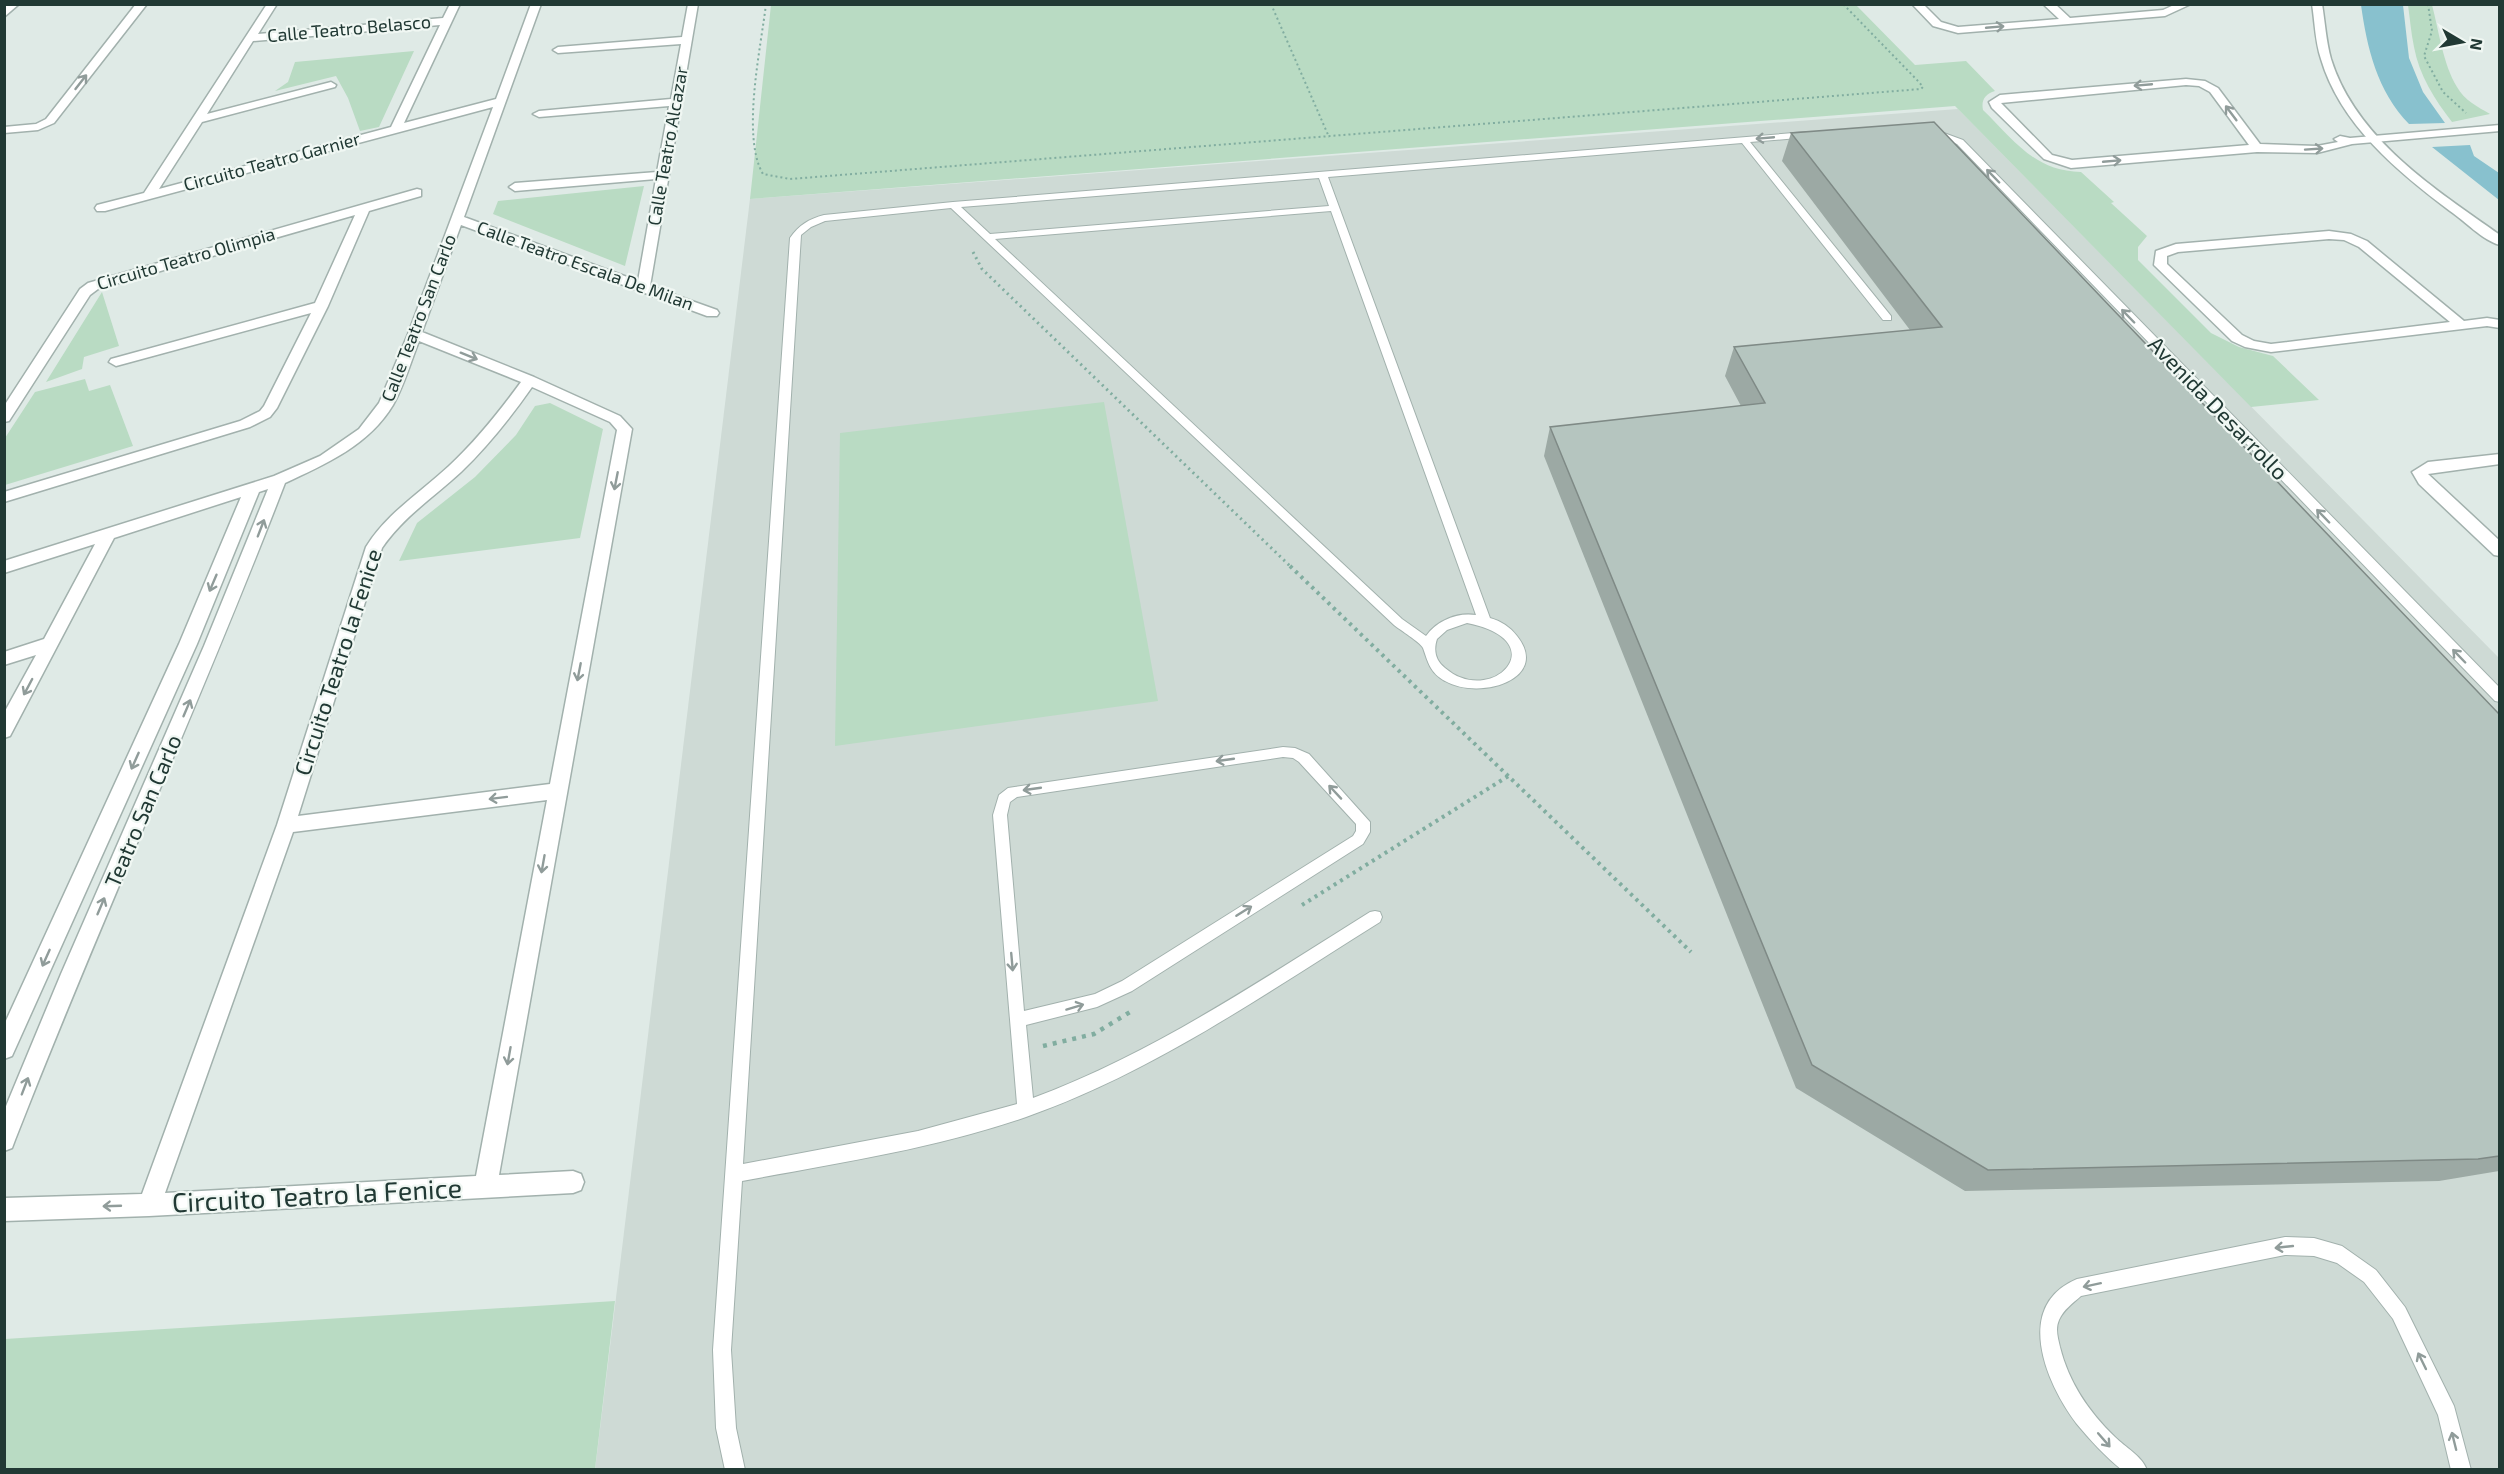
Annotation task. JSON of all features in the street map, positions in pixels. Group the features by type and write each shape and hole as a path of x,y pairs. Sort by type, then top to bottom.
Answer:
{"street":[{"path":"4,14 14,4"},
{"path":"4,130 38,127 50,121 142,4"},
{"name":"Circuito Teatro Garnier","path":"149,195 272,4"},
{"path":"396,129 455,4"},
{"name":"Calle Teatro San Carlo","path":"4,567 279,480 325,459 364,432 386,404 415,334 536,4"},
{"name":"Calle Teatro Alcazar","path":"643,288 693,4"},
{"path":"1917,4 1937,24 1958,30 2165,14 2178,6"},
{"path":"2048,4 2068,21"},
{"path":"2318,4 2328,66 2350,108 2376,139 2427,187 2499,241"},
{"name":"Calle Teatro Belasco","path":"251,38 448,21"},
{"path":"558,50 686,40"},
{"path":"2257,148 2214,90 2201,83 2186,82 2000,98 1995,102 1995,106 2048,157 2063,163 2257,148 2277,147 2301,150 2330,148 2340,147 2349,141"},
{"path":"200,119 331,85"},
{"name":"Circuito Teatro Garnier","path":"101,208 501,101"},
{"path":"539,114 677,102"},
{"path":"2328,136 2349,141 2499,128"},
{"path":"2277,147 2288,138 2308,137"},
{"path":"515,187 663,175"},
{"name":"Circuito Teatro Olimpia","path":"4,418 85,292 93,286 417,193"},
{"path":"4,497 245,424 265,414 321,306 364,208"},
{"name":"Calle Teatro Escala De Milan","path":"458,219 712,313"},
{"path":"2461,325 2363,244 2347,237 2329,235 2176,248 2161,254 2159,259 2160,265 2238,338 2271,348 2493,323 2499,312"},
{"path":"116,362 321,306"},
{"name":"Circuito Teatro la Fenice","path":"415,334 529,380 615,419 625,429 556,790 485,1188"},
{"name":"Circuito Teatro la Fenice","path":"149,1205 286,825 374,547 385,529 402,511 454,470 481,444 529,380"},
{"path":"2499,459 2428,467 2420,472 2424,480 2499,551"},
{"name":"Teatro San Carlo","path":"4,1140 31,1071 186,710 279,480"},
{"name":"Teatro San Carlo","path":"4,1049 188,644 252,490"},
{"path":"4,731 109,533"},
{"path":"4,659 51,643"},
{"path":"286,825 556,790"},
{"name":"Circuito Teatro la Fenice","path":"4,1210 149,1205 573,1182"}],"lane":[{"name":"Avenida Desarrollo","path":"1923,130 1946,135 1960,142 2499,698"},
{"path":"735,1470 726,1428 722,1350 795,238 800,230 811,222 824,218 953,205 1815,134"},
{"path":"1744,140 1887,318"},
{"path":"1322,174 1484,619"},
{"path":"953,205 1398,622 1428,644"},
{"path":"989,237 1334,208"},
{"path":"1467,618 1484,619 1506,631 1515,640 1519,650 1519,661 1514,671 1504,679 1492,684 1461,683 1446,676 1429,656 1428,644 1433,634 1447,623 1467,618"},
{"path":"1018,1020 1097,1000 1127,986 1358,840 1364,832 1363,822 1304,758 1295,753 1283,752 1013,792 1004,799 1000,815 1018,1020 1026,1109"},
{"path":"734,1174 954,1130 1026,1109 1110,1075 1193,1029 1375,917"},
{"path":"2138,1470 2116,1453 2075,1406 2054,1364 2048,1329 2057,1304 2077,1288 2285,1246 2314,1247 2343,1255 2370,1276 2399,1312 2447,1413 2461,1470"}],"path":[{"path":"766,4 751,133 753,155 758,169 771,177 790,179 929,170 1921,89 1923,87 1919,82 1843,4"},
{"path":"1272,4 1329,137"},
{"path":"2428,4 2432,31 2424,56 2430,70 2443,92 2484,129"},
{"path":"989,237 972,252 982,269 1691,952"}],"shaded area":[{"path":"1958,109 2499,658 2499,1469 595,1470 750,199"}],"green space":[{"path":"771,5 1856,5 1915,65 1966,61 1995,91 1984,98 1983,110 2026,152 2050,166 2081,172 2114,202 2111,203 2147,236 2138,247 2138,260 2211,333 2239,347 2273,356 2319,400 2251,407 1955,106 750,199"},
{"path":"2408,5 2432,5 2452,78 2467,99 2490,114 2452,122 2434,96 2416,57"},
{"path":"414,51 379,127 360,131 348,98 336,76 275,91 288,82 295,62"},
{"path":"644,186 625,266 493,214 498,201"},
{"path":"102,292 119,346 84,357 82,369 46,382"},
{"path":"85,379 89,391 110,385 133,446 5,485 5,438 35,392"},
{"path":"1104,402 1158,701 835,746 840,433"},
{"path":"550,403 603,429 580,538 399,561 417,523 475,477 516,435 535,406"},
{"path":"615,1301 595,1469 5,1469 5,1339"}],"water":[{"path":"2361,5 2403,5 2409,58 2423,92 2445,123 2409,124 2398,111 2389,98 2375,68"},
{"path":"2470,145 2474,156 2499,173 2499,200 2432,147"}],"building":[{"path":"1934,122 2499,714 2499,1156 2478,1159 1988,1170 1812,1065 1550,427 1765,403 1734,347 1942,327 1791,133"}]}
